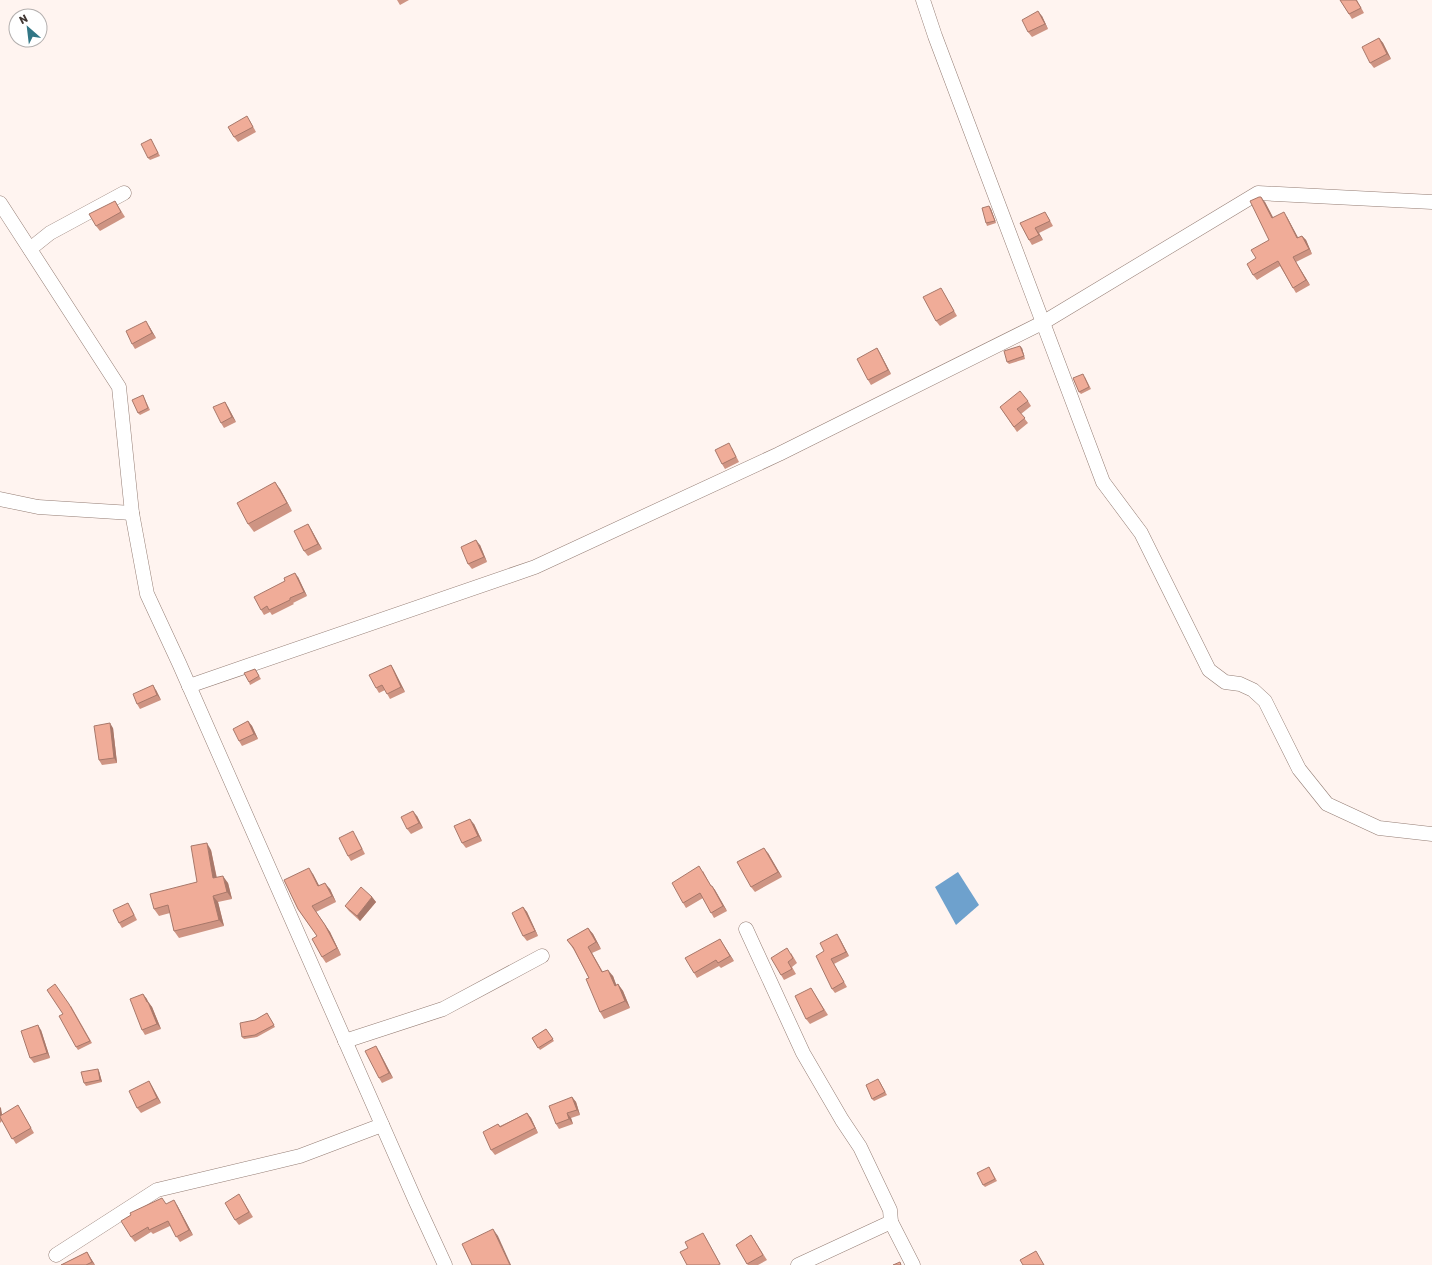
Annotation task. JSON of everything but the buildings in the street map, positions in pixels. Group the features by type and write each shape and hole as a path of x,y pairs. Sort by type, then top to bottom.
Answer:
{"street":[{"path":"923,0 935,36 1104,482 1141,532 1209,670 1225,682 1240,684 1253,690 1265,700 1299,768 1327,804 1379,828 1432,834"},
{"path":"30,249 50,233 124,193"},
{"path":"189,686 535,567 779,454 1044,322 1258,194 1432,202"},
{"path":"0,203 119,387 132,513 148,594 445,1265"},
{"path":"0,499 38,506 132,513"},
{"path":"746,929 804,1053 842,1120 860,1147 890,1210 891,1222 913,1265"},
{"path":"345,1041 443,1009 542,956"},
{"path":"56,1255 157,1190 300,1156 382,1125"},
{"path":"798,1265 891,1222"}],"water":[{"path":"958,872 979,905 956,925 935,887"}]}
